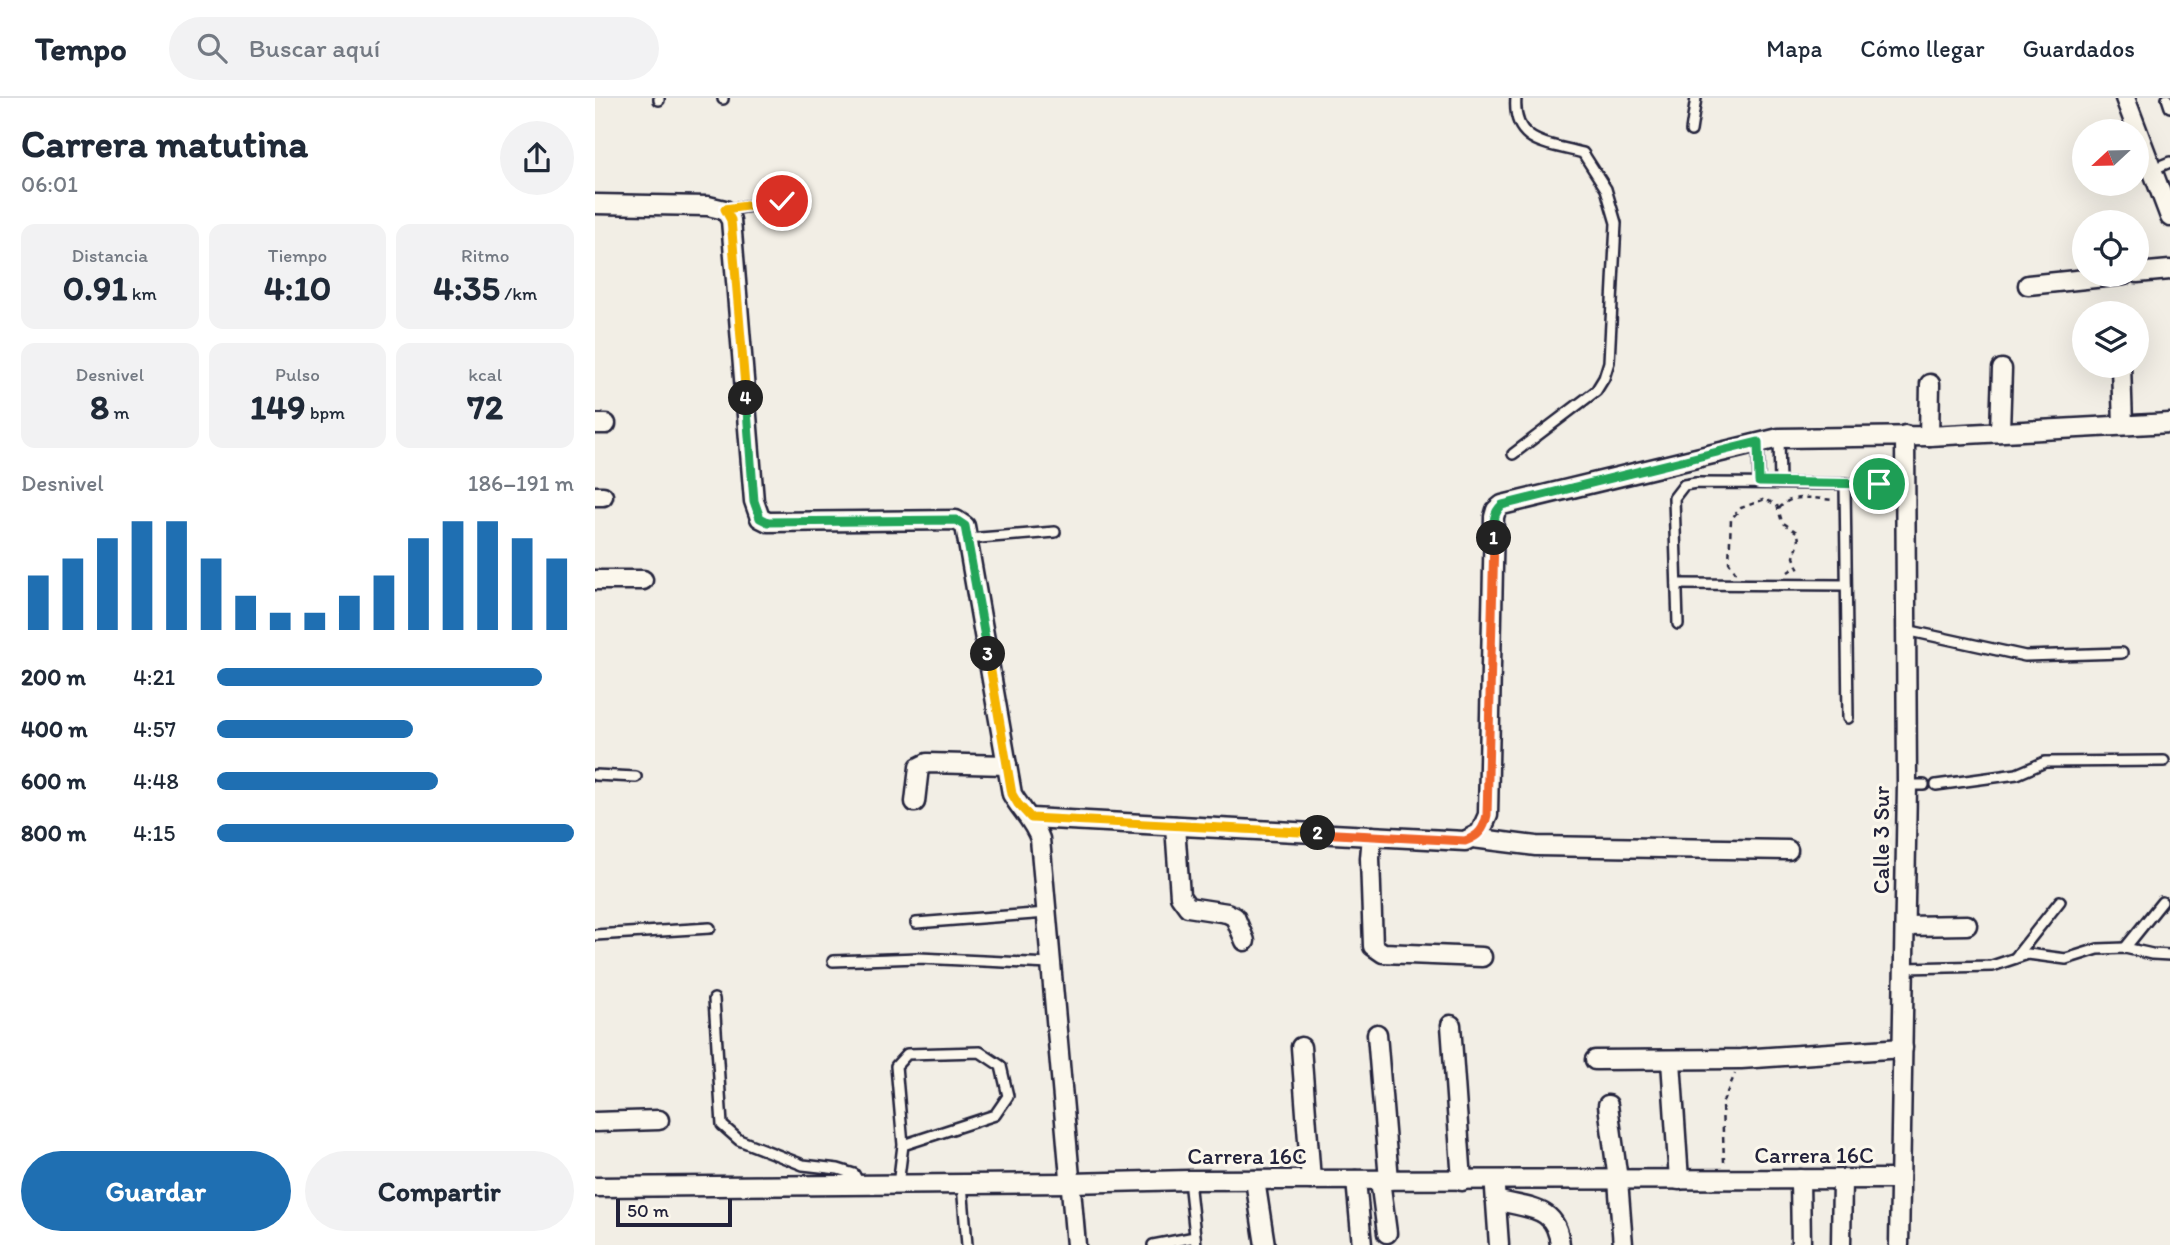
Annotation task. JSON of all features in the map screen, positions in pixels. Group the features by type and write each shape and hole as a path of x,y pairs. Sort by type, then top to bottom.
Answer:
{"street":[{"path":"2125,98 2162,165 2170,217"},
{"path":"595,204 708,206 725,209 731,220 754,501 760,518 768,522 956,520 964,531 1012,794 1031,818 1040,839 1076,1245"},
{"path":"2149,272 2170,270"},
{"path":"2028,285 2072,280"},
{"path":"2000,431 2002,369"},
{"path":"2121,378 2123,425"},
{"path":"1929,436 1930,384"},
{"path":"1031,818 1465,841 1480,833 1487,815 1494,517 1496,510 1502,505 1779,438 1929,436 2170,422"},
{"name":"Calle 3 Sur","path":"1899,1245 1905,926 1916,785 1906,630 1905,435"},
{"path":"595,580 643,580"},
{"path":"915,802 919,766 927,763 1007,765"},
{"path":"1175,826 1180,896 1188,907 1235,918 1245,941"},
{"path":"1372,836 1370,858 1373,946 1383,953 1482,957"},
{"path":"1473,838 1536,846 1788,850"},
{"path":"1905,926 1967,925"},
{"path":"1451,1025 1462,1181"},
{"path":"1377,1034 1387,1233"},
{"path":"1301,1047 1311,1180"},
{"path":"1595,1060 1741,1059 1903,1048"},
{"path":"1671,1061 1679,1180"},
{"path":"1608,1105 1623,1245"},
{"path":"595,1122 659,1121"},
{"name":"Carrera 16C","path":"595,1187 1189,1180 1899,1179"},
{"path":"1255,1180 1265,1245"},
{"path":"1356,1180 1362,1245"},
{"path":"1800,1180 1801,1245"},
{"path":"1841,1245 1842,1180"},
{"path":"1495,1181 1499,1245"},
{"path":"1496,1200 1547,1214 1559,1229 1560,1245"}],"lane":[{"path":"1513,454 1596,391 1604,378 1609,362 1616,223 1607,189 1583,153 1538,141 1527,135 1518,126 1514,114 1516,98"},
{"path":"1691,131 1696,98"},
{"path":"2167,98 2170,107"},
{"path":"725,209 782,201"},
{"path":"1779,438 1780,482"},
{"path":"1758,442 1759,482"},
{"path":"1678,624 1674,498 1676,493 1690,483 1879,484"},
{"path":"1846,483 1848,718"},
{"path":"964,531 1055,533"},
{"path":"1678,584 1846,585"},
{"path":"1906,630 2025,656 2122,653"},
{"path":"1936,785 2017,774 2045,762 2164,761"},
{"path":"595,775 636,777"},
{"path":"2014,960 2060,901"},
{"path":"2125,948 2162,902"},
{"path":"916,923 1047,913"},
{"path":"595,935 710,928"},
{"path":"1905,968 1992,966 2028,954 2066,959 2098,949 2125,948 2170,955"},
{"path":"833,961 919,958 1050,964"},
{"path":"713,999 722,1125 739,1140 803,1165 838,1169 854,1174 860,1185"},
{"path":"898,1185 903,1145 896,1066 907,1054 980,1052 1001,1066 1008,1096 995,1115 903,1145"},
{"path":"1153,1245 1195,1241 1189,1180"},
{"path":"962,1184 967,1245"}],"path":[{"path":"1779,509 1786,500 1793,498 1845,500"},
{"path":"1742,574 1735,572 1729,562 1730,524 1733,514 1765,499 1774,502 1782,522 1799,536 1794,557 1804,584"},
{"path":"1782,573 1797,566"},
{"path":"1725,1180 1722,1104 1741,1059"}],"route":[{"path":"782,201 725,209 731,220 754,501 760,518 768,522 956,520 965,526 1012,794 1031,818 1465,841 1473,838 1485,825 1487,815 1496,510 1502,505 1758,442 1759,482 1879,484"}]}
